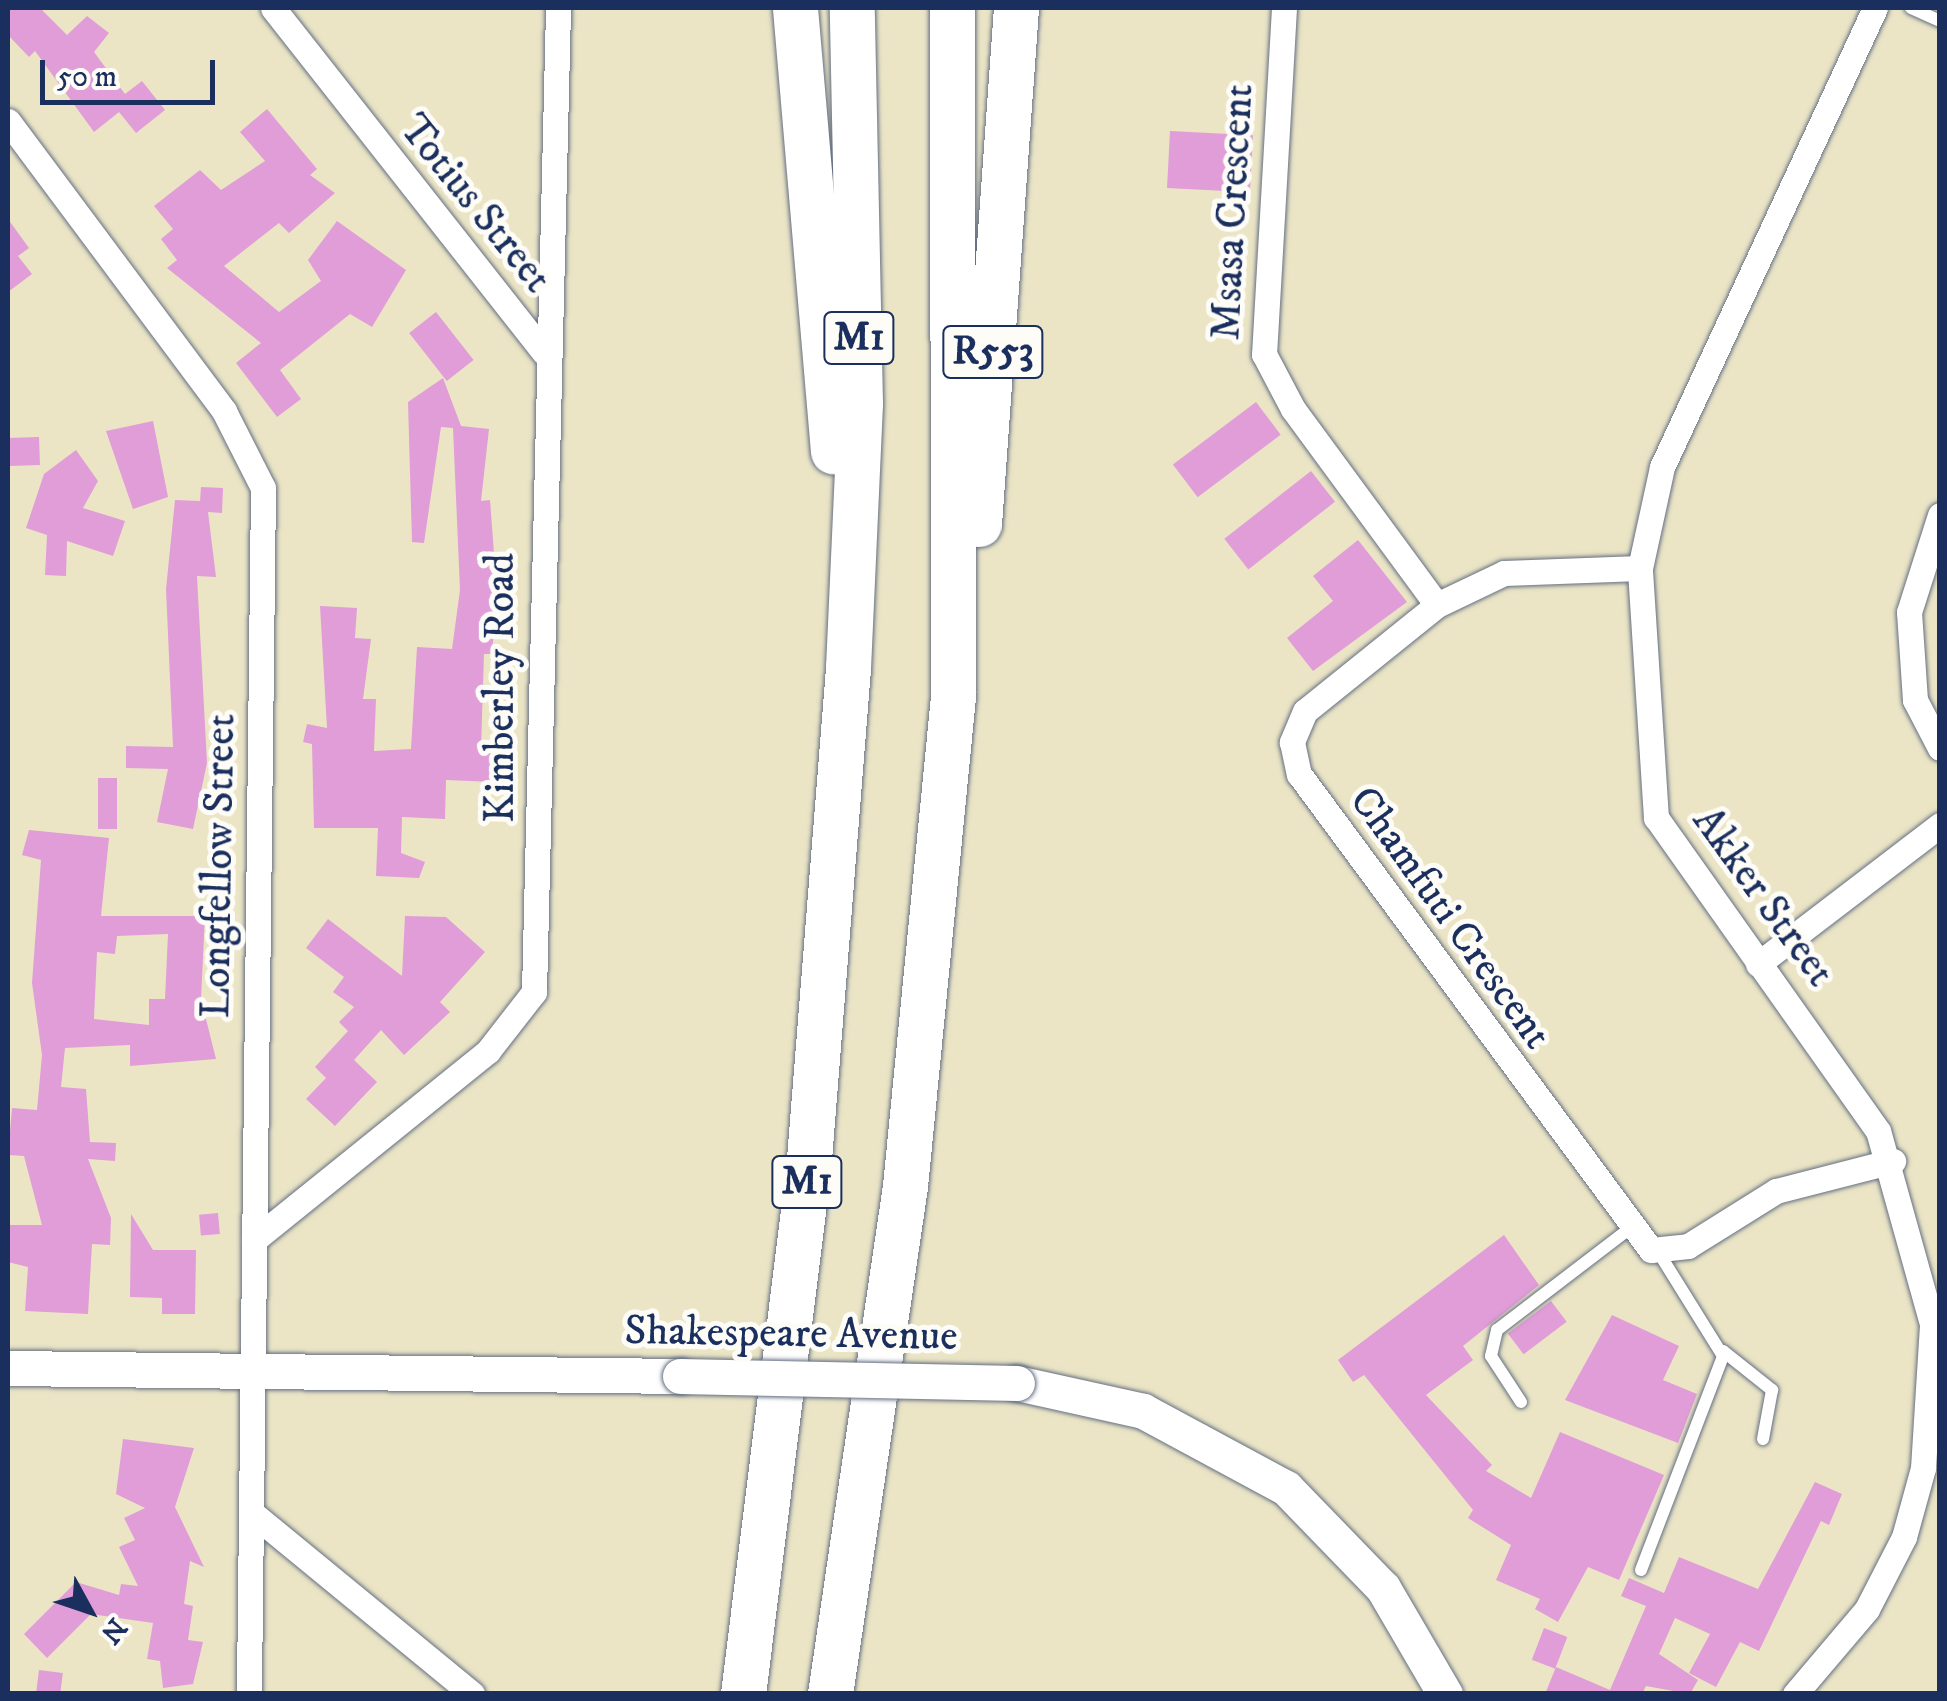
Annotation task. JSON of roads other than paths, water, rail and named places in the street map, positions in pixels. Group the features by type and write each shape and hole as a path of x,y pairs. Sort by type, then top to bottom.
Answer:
{"highway":[{"path":"795,8 848,668"},
{"name":"M1","path":"742,1694 808,1171 848,668 860,403 852,8"},
{"name":"M1","path":"830,1694 905,1186 953,695 952,8"},
{"name":"R553","path":"953,695 982,506 1016,8"}],"street":[{"name":"Totius Street","path":"273,8 544,352"},
{"name":"Kimberley Road","path":"254,1240 488,1051 534,992 544,352 558,8"},
{"name":"Msasa Crescent","path":"1284,8 1264,354 1293,409 1437,605"},
{"name":"Akker Street","path":"1794,1694 1891,1572 1923,1468 1937,1372 1924,1272 1893,1161 1653,807 1640,568 1662,467 1875,8"},
{"name":"Longfellow Street","path":"8,121 224,411 262,488 254,1240 247,1369 252,1512 250,1694"},
{"path":"1940,515 1908,612 1915,700 1940,748"},
{"name":"Chamfuti Crescent","path":"1640,568 1504,573 1437,605 1313,701 1295,732 1294,762 1628,1230 1659,1253"},
{"path":"1758,964 1940,826"},
{"path":"1659,1253 1688,1246 1776,1192 1893,1161"},
{"name":"Shakespeare Avenue","path":"8,1368 1017,1383 1143,1411 1286,1488 1372,1573 1445,1694"},
{"path":"252,1512 472,1694"}],"lane":[{"path":"1911,8 1940,21"},
{"path":"1521,1402 1491,1356 1497,1330 1628,1230"},
{"path":"1659,1253 1723,1350 1774,1393 1764,1439"},
{"path":"1641,1570 1723,1350"}]}
